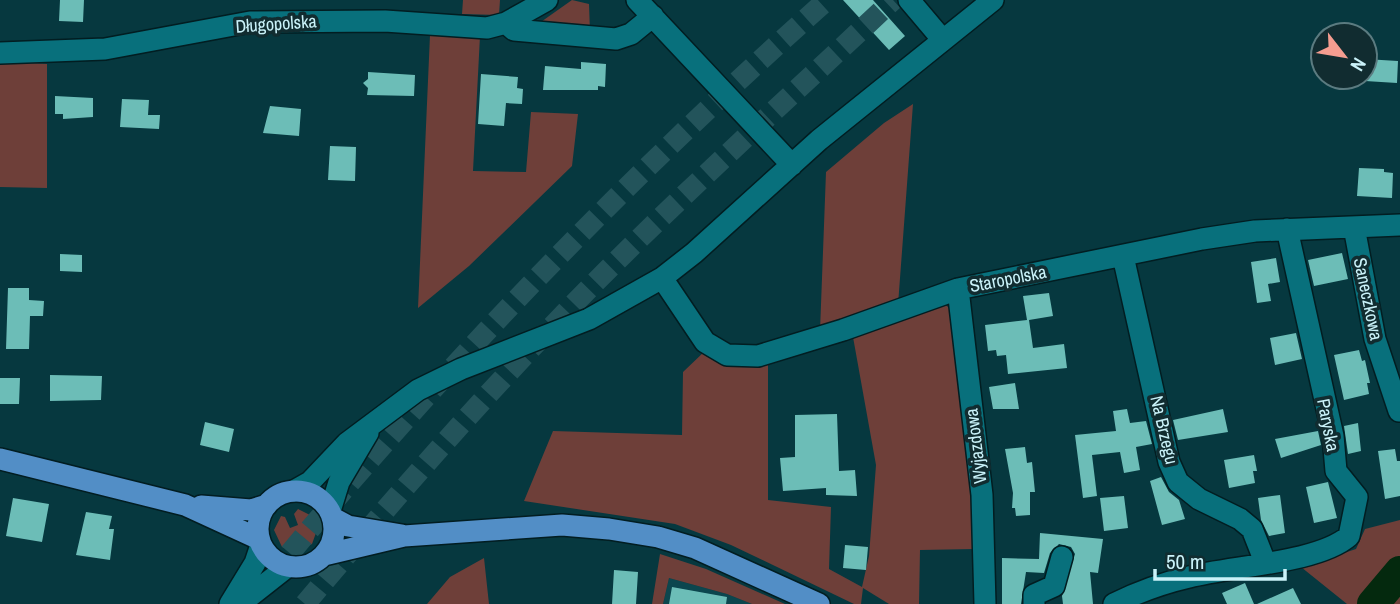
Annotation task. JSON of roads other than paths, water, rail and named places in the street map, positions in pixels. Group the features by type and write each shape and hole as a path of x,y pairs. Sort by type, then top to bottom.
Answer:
{"main road":[{"path":"0,459 185,505 250,510 267,505 281,494 294,491 315,496 331,514 348,526 404,536"},
{"path":"185,505 260,542"},
{"path":"267,505 259,519 260,542 269,556 287,567 307,566 324,555 404,536 562,525 633,532 695,548 819,604"},
{"path":"324,555 334,534 331,514"}],"street":[{"name":"Długopolska","path":"0,52 106,49 250,22 385,21 487,28 506,23 547,0"},
{"path":"638,0 792,165"},
{"path":"909,0 942,38"},
{"path":"294,491 310,482 347,443 374,422 437,381 589,319 662,278 942,38 993,0"},
{"path":"506,23 514,30 610,39 631,34 653,16"},
{"name":"Staropolska","path":"662,278 698,336 716,350 737,356 758,356 843,330 958,289 1227,234 1400,225"},
{"name":"Saneczkowa","path":"1354,227 1375,339 1399,411"},
{"name":"Paryska","path":"1114,604 1139,592 1190,576 1336,547 1349,536 1357,497 1336,471 1333,436 1287,229"},
{"name":"Na Brzegu","path":"1123,256 1178,482 1199,499 1240,519 1252,529 1265,562"},
{"name":"Wyjazdowa","path":"958,289 982,495 985,604"},
{"path":"331,514 339,482 374,422"},
{"path":"230,604 255,563 260,542"},
{"path":"1034,604 1034,595 1055,586 1062,556"},
{"path":"240,604 287,567"}],"waterway":[{"path":"1373,604 1400,572"}],"tunnel":[{"path":"270,577 401,425 538,278 680,136 827,0"},
{"path":"305,604 450,436 583,294 893,0"}]}
